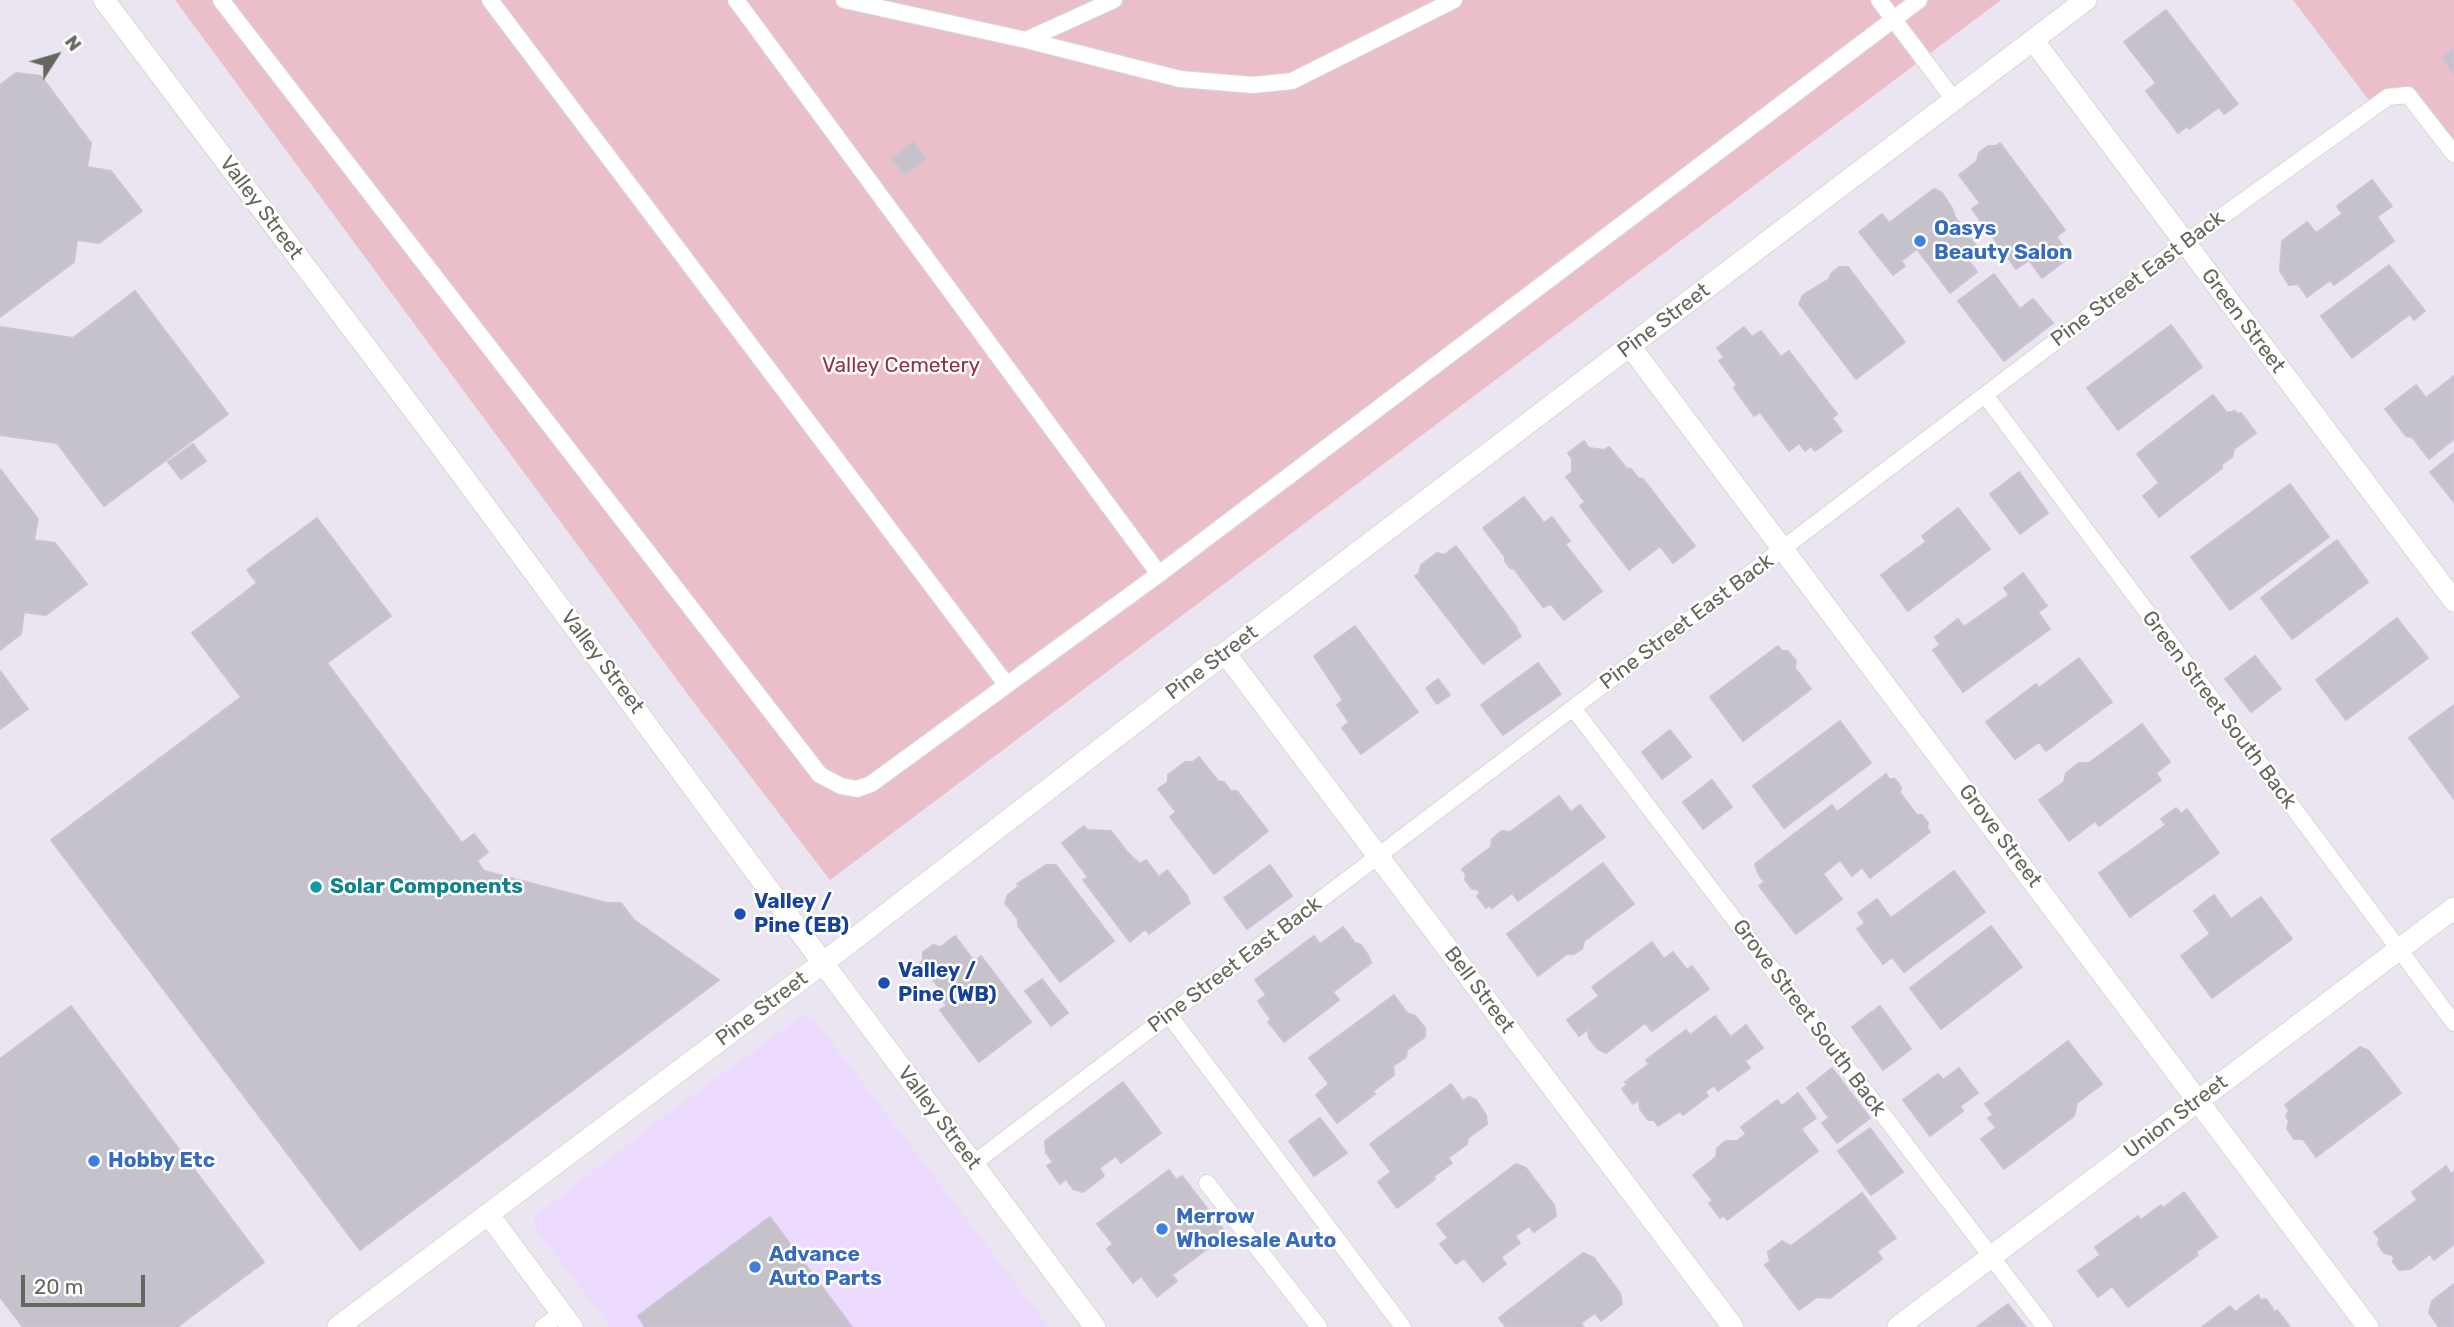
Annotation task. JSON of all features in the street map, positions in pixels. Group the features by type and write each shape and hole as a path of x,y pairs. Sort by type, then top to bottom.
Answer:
{"street":[{"name":"Valley Street","path":"104,0 453,463 822,963 1096,1327"},
{"name":"Pine Street","path":"338,1327 822,963 1224,653 2086,0"},
{"name":"Green Street","path":"2033,40 2454,601"},
{"name":"Grove Street","path":"1630,346 2368,1327"},
{"name":"Bell Street","path":"1224,653 1733,1327"},
{"name":"Union Street","path":"1898,1327 2454,908"},
{"path":"488,1214 567,1320"}],"lane":[{"path":"221,0 820,775 841,786 858,789 871,784 1159,574 1919,0"},
{"path":"490,0 1006,684"},
{"path":"736,0 1159,574"},
{"path":"844,0 1026,40 1180,79 1253,85 1292,81 1454,0"},
{"path":"1026,40 1114,0"},
{"path":"1879,0 1955,101"},
{"name":"Pine Street East Back","path":"974,1163 2185,243 2388,97 2408,95 2454,154"},
{"name":"Green Street South Back","path":"1985,395 2454,1023"},
{"name":"Grove Street South Back","path":"1573,708 2045,1327"},
{"path":"1169,1015 1403,1327"},
{"path":"1207,1182 1319,1327"},
{"path":"543,1327 567,1320"}],"shaded area":[{"path":"801,1017 807,1017 817,1023 1049,1327 610,1327 534,1227 534,1217 667,1114"}],"green space":[{"name":"Valley Cemetery","path":"175,0 2001,0 830,880 692,700"},
{"path":"2293,0 2454,0 2454,154 2408,95 2374,107"}],"building":[{"path":"2166,10 2238,104 2224,114 2219,107 2189,129 2187,126 2178,133 2146,91 2156,83 2124,42"},
{"path":"2454,49 2454,74 2442,58"},
{"path":"16,73 41,76 91,143 87,167 111,171 142,211 99,243 77,240 74,262 0,317 0,85"},
{"path":"913,142 926,159 905,175 892,159"},
{"path":"2000,143 2065,230 2056,237 2071,256 2042,278 2029,260 2016,269 1972,209 1980,203 1959,175 1977,161 1979,153 1988,146"},
{"path":"2372,180 2392,206 2377,217 2394,241 2334,285 2330,280 2307,297 2298,284 2289,285 2280,271 2282,241 2307,222 2316,233 2342,214 2337,206"},
{"name":"Oasys Beauty Salon","path":"1934,189 1942,193 1955,217 1981,252 1969,261 1977,272 1950,293 1917,249 1901,261 1905,266 1893,275 1859,232 1882,214 1889,223"},
{"path":"2389,265 2425,311 2414,320 2410,314 2352,358 2321,316"},
{"path":"1839,267 1848,267 1905,342 1856,379 1799,304 1803,295 1829,279"},
{"path":"1994,274 2020,309 2033,299 2053,323 2004,361 1958,301"},
{"path":"135,291 228,414 104,506 57,443 0,435 0,327 73,338"},
{"path":"2171,325 2202,367 2118,430 2087,388"},
{"path":"1744,327 1752,337 1761,331 1781,357 1789,351 1837,414 1832,418 1842,431 1815,451 1811,446 1805,451 1799,443 1789,451 1760,412 1754,416 1734,388 1737,385 1719,361 1724,357 1717,348"},
{"path":"2454,376 2454,439 2429,459 2385,409 2416,385 2426,398"},
{"path":"2213,395 2227,413 2241,413 2256,433 2234,449 2232,457 2222,464 2222,468 2159,517 2143,496 2159,483 2137,454"},
{"path":"1584,441 1589,448 1604,450 1609,447 1626,468 1643,479 1695,546 1673,563 1660,546 1629,570 1580,506 1585,502 1566,477 1572,472 1572,459 1568,453"},
{"path":"193,444 206,461 181,479 168,462"},
{"path":"2454,453 2454,502 2430,472"},
{"path":"0,469 38,519 34,540 55,543 87,584 46,615 24,612 21,634 0,650"},
{"path":"2019,472 2048,513 2020,534 1990,494"},
{"path":"2290,484 2329,537 2230,610 2191,557"},
{"path":"1524,497 1544,523 1552,517 1570,541 1565,544 1602,591 1564,620 1551,604 1543,607 1514,569 1510,568 1483,528"},
{"path":"1958,508 1990,549 1908,611 1881,575 1926,542 1922,536"},
{"name":"Solar Components","path":"317,518 391,616 327,663 462,843 474,834 488,852 477,861 484,871 607,903 621,903 634,920 719,980 360,1250 51,840 240,698 244,701 192,633 257,583 247,570"},
{"path":"2337,540 2368,582 2292,639 2261,598"},
{"path":"1456,546 1521,636 1483,664 1415,576 1419,574 1421,565 1437,553 1444,555"},
{"path":"2023,573 2047,606 2038,612 2050,629 1963,692 1933,650 1940,645 1935,637 1958,619 1964,627 2009,595 2004,588"},
{"path":"2397,618 2428,658 2346,720 2316,680"},
{"path":"1355,626 1418,712 1361,754 1342,728 1349,722 1337,705 1343,700 1314,656"},
{"path":"1778,646 1782,651 1788,651 1796,661 1795,668 1811,689 1743,741 1710,697"},
{"path":"2255,656 2281,689 2251,712 2225,679"},
{"path":"2079,658 2112,702 2046,751 2039,742 2015,759 1986,722 2036,684 2039,688"},
{"path":"1538,663 1561,694 1503,735 1481,705"},
{"path":"0,671 28,709 0,729"},
{"path":"1438,679 1450,695 1437,704 1426,688"},
{"path":"2454,705 2454,799 2409,738"},
{"path":"1840,721 1871,763 1784,828 1753,786"},
{"path":"2142,724 2170,762 2156,773 2161,780 2099,826 2095,821 2069,841 2039,800 2064,782 2066,773 2079,763 2089,763"},
{"path":"1670,730 1691,757 1662,779 1642,752"},
{"path":"1199,757 1218,781 1224,782 1231,791 1237,791 1268,831 1214,874 1170,817 1176,812 1158,789 1168,782 1168,775 1185,762 1193,762"},
{"path":"1886,774 1889,779 1895,779 1901,787 1900,793 1917,815 1922,815 1930,832 1870,878 1862,867 1852,876 1840,860 1823,874 1842,899 1796,934 1759,886 1764,882 1755,864 1832,805 1837,812"},
{"path":"1712,780 1732,807 1703,829 1683,802"},
{"path":"1559,796 1571,812 1580,805 1605,837 1518,901 1512,893 1492,908 1489,905 1486,908 1477,896 1480,893 1477,889 1472,889 1465,880 1466,875 1462,869 1491,847 1492,839 1502,831 1510,832"},
{"path":"2176,808 2181,814 2187,809 2219,853 2130,917 2099,873 2166,825 2161,819"},
{"path":"1084,826 1087,830 1111,831 1128,853 1140,864 1146,860 1159,877 1167,870 1190,903 1149,934 1145,929 1130,942 1083,880 1088,877 1062,843"},
{"path":"1603,863 1634,904 1584,941 1582,949 1574,954 1567,954 1538,976 1507,934"},
{"path":"1046,865 1056,865 1114,941 1060,982 1018,926 1018,919 1005,903 1008,895 1019,886 1017,884"},
{"path":"1270,865 1292,896 1247,929 1224,898"},
{"path":"1954,871 1985,912 1904,972 1892,957 1883,964 1857,929 1865,923 1858,913 1877,899 1891,918"},
{"path":"2214,895 2231,919 2261,897 2292,939 2212,998 2181,956 2210,934 2194,911"},
{"path":"1991,926 2022,967 1941,1029 1910,988"},
{"path":"1343,927 1355,943 1361,945 1371,963 1333,992 1339,1000 1284,1042 1268,1022 1271,1020 1258,1001 1266,995 1255,980 1314,936 1320,944"},
{"path":"955,936 974,961 981,956 1031,1022 979,1062 940,1010 947,1005 942,1000 943,993 920,963 923,960 923,952 933,945 941,947"},
{"path":"1652,942 1664,959 1673,952 1687,970 1692,966 1709,989 1652,1031 1645,1023 1606,1053 1598,1049 1589,1038 1588,1029 1579,1036 1567,1020 1599,996 1592,987"},
{"path":"1042,979 1068,1013 1051,1026 1025,991"},
{"path":"1394,995 1407,1013 1415,1016 1425,1028 1425,1037 1407,1050 1406,1057 1393,1066 1394,1075 1373,1091 1375,1094 1337,1123 1316,1095 1329,1084 1309,1058"},
{"name":"Hobby Etc","path":"71,1006 264,1262 177,1327 23,1327 0,1297 0,1059"},
{"path":"1880,1006 1911,1049 1883,1070 1852,1027"},
{"path":"1715,1016 1731,1037 1746,1025 1763,1048 1745,1061 1750,1068 1718,1091 1714,1085 1705,1092 1708,1096 1683,1115 1680,1111 1658,1126 1654,1120 1648,1120 1640,1109 1639,1100 1633,1104 1622,1089 1627,1085 1625,1082 1649,1064 1646,1060 1686,1030 1690,1035"},
{"path":"2068,1041 2102,1084 2077,1103 2074,1116 2004,1169 1981,1139 1996,1128 1988,1118 1993,1115 1985,1104"},
{"path":"2360,1047 2369,1051 2401,1093 2316,1157 2303,1139 2294,1139 2287,1129 2289,1121 2286,1117 2289,1110 2285,1105"},
{"path":"1832,1068 1870,1118 1837,1143 1822,1123 1829,1118 1807,1088"},
{"path":"1959,1068 1978,1093 1960,1106 1963,1111 1930,1136 1903,1100 1938,1074 1943,1080"},
{"path":"1123,1082 1161,1133 1121,1163 1116,1156 1099,1168 1104,1176 1083,1192 1073,1189 1066,1179 1060,1184 1047,1166 1053,1162 1046,1153 1045,1141"},
{"path":"1451,1084 1463,1101 1469,1097 1476,1100 1486,1115 1487,1124 1448,1158 1452,1163 1433,1177 1435,1179 1397,1208 1378,1182 1391,1172 1370,1144"},
{"path":"1798,1093 1816,1118 1801,1129 1818,1151 1727,1220 1724,1215 1720,1218 1709,1203 1713,1201 1693,1175 1716,1157 1717,1148 1726,1141 1737,1141 1746,1134 1741,1127 1777,1100 1782,1106"},
{"path":"1320,1118 1347,1153 1314,1176 1289,1141"},
{"path":"1870,1128 1903,1172 1871,1195 1838,1151"},
{"path":"1516,1164 1526,1168 1554,1205 1556,1216 1534,1232 1529,1226 1515,1236 1520,1243 1501,1257 1506,1264 1483,1282 1464,1258 1456,1264 1440,1244 1448,1238 1437,1224"},
{"path":"2446,1166 2451,1174 2454,1171 2454,1244 2434,1260 2430,1254 2410,1269 2399,1270 2392,1255 2384,1253 2378,1244 2379,1238 2374,1232 2417,1200 2412,1192"},
{"name":"Merrow Wholesale Auto","path":"1169,1170 1176,1180 1182,1176 1227,1234 1172,1275 1177,1281 1157,1297 1141,1276 1133,1283 1107,1249 1113,1244 1097,1224"},
{"path":"2184,1192 2217,1237 2196,1252 2198,1255 2128,1307 2112,1286 2098,1297 2078,1271 2100,1255 2095,1247 2138,1216 2141,1220"},
{"path":"1862,1193 1896,1238 1877,1251 1882,1259 1830,1298 1817,1297 1799,1310 1765,1265 1770,1261 1768,1252 1782,1241 1791,1246"},
{"name":"Advance Auto Parts","path":"770,1217 852,1327 645,1327 638,1316"},
{"path":"1583,1253 1594,1258 1620,1293 1622,1304 1601,1321 1595,1313 1581,1323 1584,1327 1506,1327 1499,1318"},
{"path":"2454,1284 2454,1327 2439,1327 2429,1313 2432,1301"},
{"path":"2258,1295 2261,1300 2266,1299 2273,1309 2272,1314 2277,1310 2290,1327 2202,1327 2230,1306 2235,1312"},
{"path":"2008,1304 2026,1327 1977,1327"}],"place":[{"name":"Oasys Beauty Salon","path":"1920,241"},
{"name":"Solar Components","path":"316,887"},
{"name":"Valley / Pine (EB)","path":"740,914"},
{"name":"Valley / Pine (WB)","path":"884,983"},
{"name":"Hobby Etc","path":"94,1161"},
{"name":"Merrow Wholesale Auto","path":"1162,1229"},
{"name":"Advance Auto Parts","path":"755,1267"}]}
